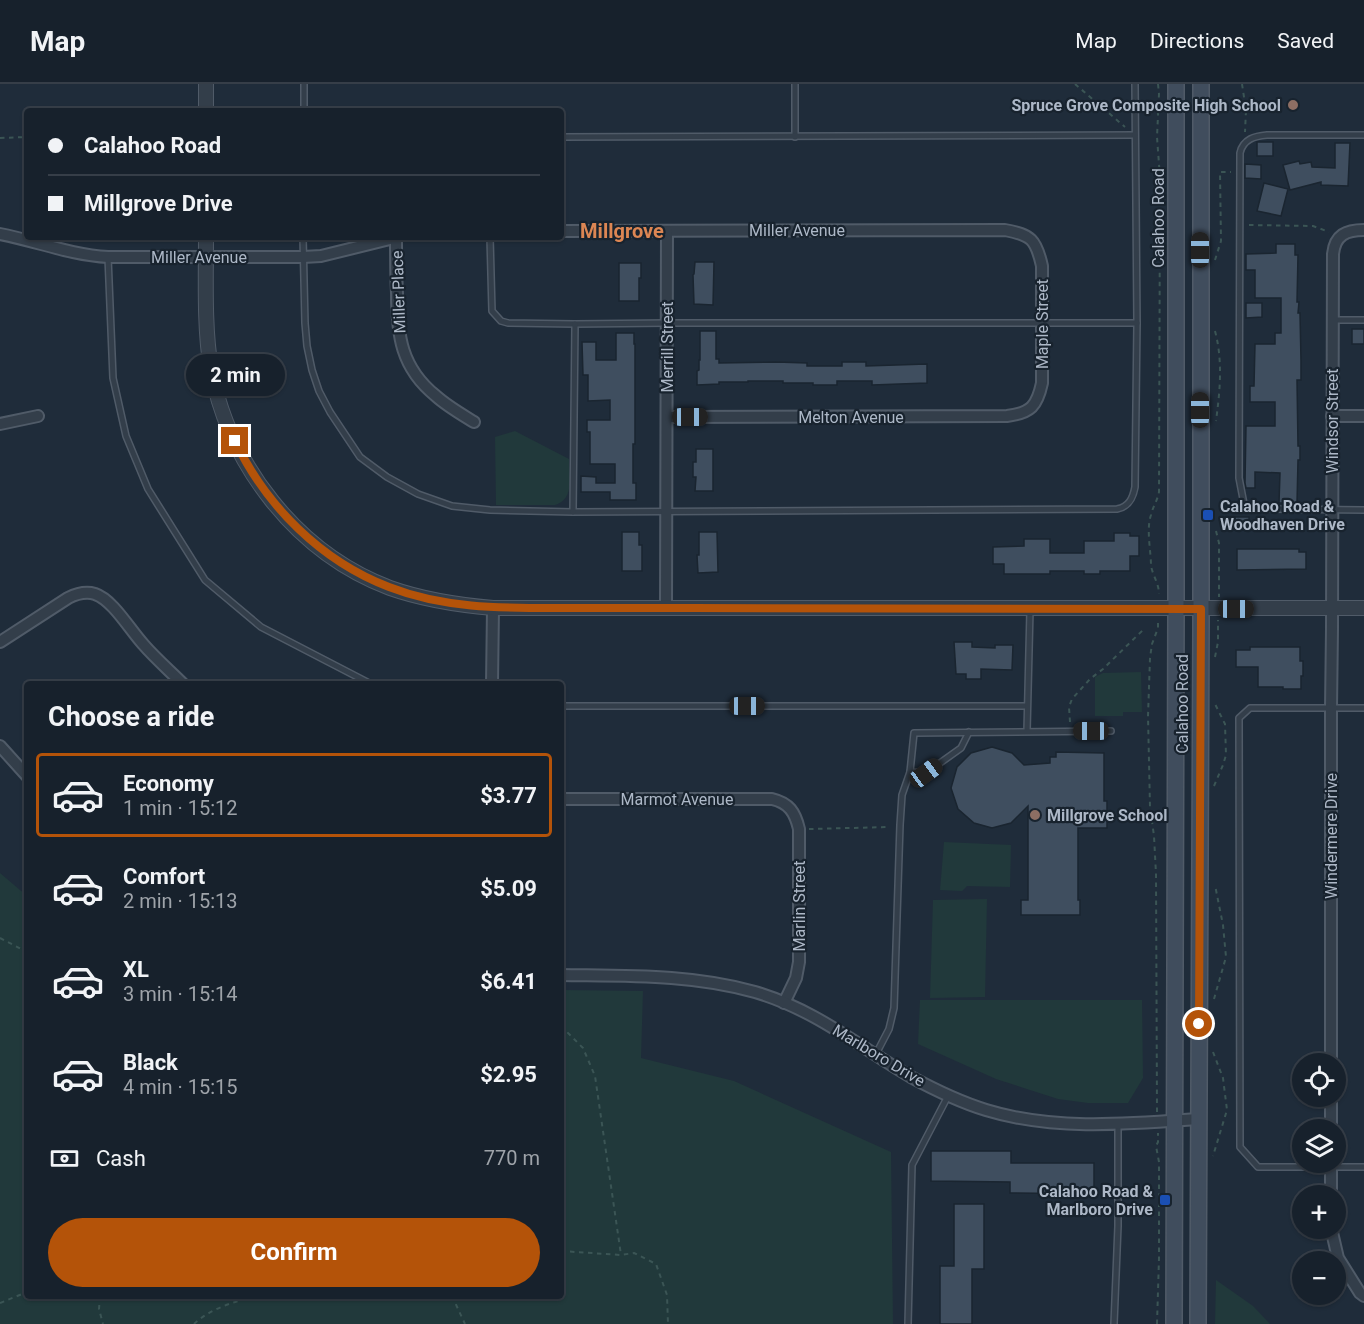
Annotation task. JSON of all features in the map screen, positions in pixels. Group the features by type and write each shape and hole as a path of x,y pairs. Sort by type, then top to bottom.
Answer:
{"main road":[{"name":"Calahoo Road","path":"1174,1324 1176,84"},
{"name":"Calahoo Road","path":"1198,1324 1201,84"}],"street":[{"path":"206,84 206,108"},
{"name":"Miller Avenue","path":"564,231 1005,230 1021,233 1032,239"},
{"path":"1340,236 1354,230 1364,230"},
{"name":"Merrill Street","path":"666,608 667,231"},
{"name":"Miller Avenue","path":"0,234 24,239"},
{"name":"Windsor Street","path":"1332,608 1333,254 1336,241 1340,236"},
{"name":"Maple Street","path":"1032,239 1039,252 1042,266 1042,383 1039,397 1032,408"},
{"name":"Miller Avenue","path":"30,240 89,256 108,257 321,256 385,240"},
{"path":"206,240 208,347 211,366 219,402 228,428 241,454 272,501 300,531 332,556 359,573 388,587 413,595 438,602 493,608 1364,608"},
{"name":"Miller Place","path":"397,240 398,326 405,357 416,376 436,396 474,422"},
{"name":"Melton Avenue","path":"667,417 1007,417 1022,414 1032,408"},
{"path":"0,424 38,416"},
{"path":"1332,416 1364,416"},
{"path":"0,642 68,598 78,593 93,593 103,598 111,606 144,645 180,681"},
{"path":"492,681 493,608"},
{"name":"Windermere Drive","path":"1331,1053 1332,608"},
{"path":"0,746 24,773"},
{"name":"Marmot Avenue","path":"564,799 772,799 782,801 790,808"},
{"name":"Marlin Street","path":"784,1003 796,978 799,962 799,828 797,818 790,808"},
{"name":"Marlboro Drive","path":"564,975 654,976 692,979 756,992 804,1011 911,1077 948,1096 986,1110 1021,1118 1047,1122 1119,1124 1199,1119"},
{"path":"1334,1239 1338,1258 1364,1296"}],"lane":[{"path":"304,84 304,108"},
{"path":"795,84 795,137"},
{"path":"303,240 304,323 307,346 319,391 330,412 360,457 387,477 418,494 452,506 490,510 573,512 1123,508 1129,503 1135,487 1137,323 1135,84"},
{"path":"564,137 1135,135"},
{"path":"1364,135 1267,135 1248,140 1240,148 1239,225 1239,478 1244,504 1265,509 1364,510"},
{"path":"489,240 490,305 496,317 508,323 1137,323"},
{"path":"108,257 113,378 126,436 148,489 205,580 261,627 365,681"},
{"path":"1333,320 1364,320"},
{"path":"573,512 574,324"},
{"path":"1027,731 1030,608"},
{"path":"564,706 1027,706"},
{"path":"1292,1166 1258,1167 1240,1146 1239,718 1250,708 1364,708"},
{"path":"876,1054 889,1029 894,1008 902,795 910,772 914,733 1111,731"},
{"path":"910,772 926,773 961,748 969,732"},
{"path":"908,1324 912,1165 948,1096"},
{"path":"1114,1324 1119,1124"},
{"path":"1346,1166 1364,1167"}],"path":[{"path":"1074,84 1135,135"},
{"path":"1158,84 1156,137 1160,178 1159,492 1149,524 1151,566 1159,587"},
{"path":"1242,84 1246,126 1242,137"},
{"path":"0,138 24,137"},
{"path":"1213,268 1221,241 1220,172 1234,172"},
{"path":"1239,225 1313,226 1340,236"},
{"path":"1214,328 1219,347 1220,394 1215,427"},
{"path":"1213,522 1219,543 1220,588"},
{"path":"1071,731 1072,699 1145,628"},
{"path":"1157,1324 1159,1162 1156,1146 1158,1122 1156,874 1150,807 1148,716 1150,658 1158,628"},
{"path":"1215,659 1218,628"},
{"path":"1213,792 1226,755 1225,724 1214,701"},
{"path":"809,828 888,828 900,825"},
{"path":"1212,1006 1226,957 1223,925 1213,877"},
{"path":"0,938 24,950"},
{"path":"564,1029 583,1048 595,1076 621,1255"},
{"path":"1212,1049 1223,1078 1227,1110 1212,1161"},
{"path":"564,1251 634,1254 656,1264 667,1295 668,1324"},
{"path":"0,1303 24,1293"},
{"path":"100,1299 99,1309 103,1324"},
{"path":"195,1324 203,1316 215,1310 247,1299"},
{"path":"453,1299 465,1324"}],"green space":[{"path":"515,431 569,459 570,486 566,498 561,502 555,505 496,505 495,437"},
{"path":"1141,672 1142,712 1123,712 1123,716 1095,716 1095,677 1103,673"},
{"path":"944,842 1011,845 1010,887 967,886 962,891 940,890"},
{"path":"0,873 24,893 24,1299 564,1299 564,990 643,991 641,1058 734,1081 891,1152 893,1324 0,1324"},
{"path":"987,899 985,997 930,998 933,900"},
{"path":"920,1000 1142,1000 1143,1078 1128,1103 1088,1103 1058,1099 996,1079 918,1044"},
{"path":"1216,1280 1253,1306 1270,1324 1215,1324"}],"building":[{"path":"1257,142 1273,142 1273,156 1257,156"},
{"path":"1335,143 1350,143 1348,186 1321,185 1321,182 1290,190 1283,165 1299,161 1300,164 1311,162 1312,167 1335,168"},
{"path":"1245,164 1261,165 1261,179 1245,178"},
{"path":"1264,183 1288,189 1281,216 1257,211"},
{"path":"1276,244 1295,244 1295,255 1298,255 1297,302 1299,302 1298,313 1300,313 1301,380 1297,380 1300,460 1298,460 1297,503 1279,503 1280,473 1255,472 1255,488 1246,488 1245,483 1246,426 1275,426 1275,402 1250,402 1250,386 1254,386 1255,344 1275,344 1275,333 1281,333 1281,298 1255,298 1255,270 1246,270 1246,254 1276,253"},
{"path":"695,262 714,262 713,305 694,304"},
{"path":"619,263 641,263 639,301 619,301"},
{"path":"1246,303 1262,303 1262,317 1246,318"},
{"path":"1352,329 1364,329 1364,344 1352,344"},
{"path":"700,331 716,331 716,359 719,359 719,363 807,363 807,366 842,366 842,362 866,362 866,366 927,364 927,383 872,385 872,381 837,381 837,385 813,385 813,383 783,383 783,381 748,381 697,385"},
{"path":"616,333 634,333 633,483 636,483 636,500 610,500 610,492 581,492 581,476 596,477 596,483 615,483 615,464 590,464 590,432 587,432 587,420 610,420 610,400 588,401 588,375 583,375 582,342 596,342 596,360 616,360"},
{"path":"696,449 713,449 713,491 695,491 696,477 693,477 693,462 696,462"},
{"path":"1234,517 1249,517 1249,530 1234,530"},
{"path":"622,532 639,532 639,545 642,545 642,571 622,571"},
{"path":"699,532 717,532 718,572 698,573"},
{"path":"1114,533 1130,533 1130,536 1139,536 1139,556 1130,556 1130,571 1100,571 1100,574 1084,574 1084,571 1050,571 1050,574 1004,574 1004,564 993,564 993,547 1024,546 1024,539 1050,539 1050,553 1084,553 1084,541 1114,541"},
{"path":"1237,549 1299,549 1299,552 1306,552 1306,569 1237,570"},
{"path":"954,642 972,642 972,647 995,648 995,645 1013,645 1012,670 981,669 981,679 966,679 966,674 956,674"},
{"path":"1250,647 1300,647 1300,661 1303,661 1301,689 1258,687 1258,667 1236,667 1236,650 1250,650"},
{"path":"992,747 1012,753 1024,765 1050,763 1050,757 1056,757 1056,752 1104,753 1104,801 1107,801 1107,828 1078,828 1080,915 1021,915 1021,900 1028,900 1028,806 1011,823 992,828 974,823 958,809 951,788 957,767 971,753"},
{"path":"931,1151 1011,1151 1011,1163 1094,1163 1094,1194 1010,1193 1010,1182 931,1181"},
{"path":"954,1204 984,1204 984,1269 972,1269 972,1324 940,1324 940,1266 954,1266"}],"place":[{"name":"Spruce Grove Composite High School","path":"1293,105"},
{"name":"Calahoo Road & Woodhaven Drive","path":"1208,515"},
{"name":"Millgrove School","path":"1035,815"},
{"name":"Calahoo Road & Marlboro Drive","path":"1165,1200"}],"district":[{"name":"Millgrove","path":"622,231"}],"route":[{"path":"235,441 255,478 272,501 300,531 332,556 359,573 388,587 438,602 493,608 1201,609 1199,1024"}]}
